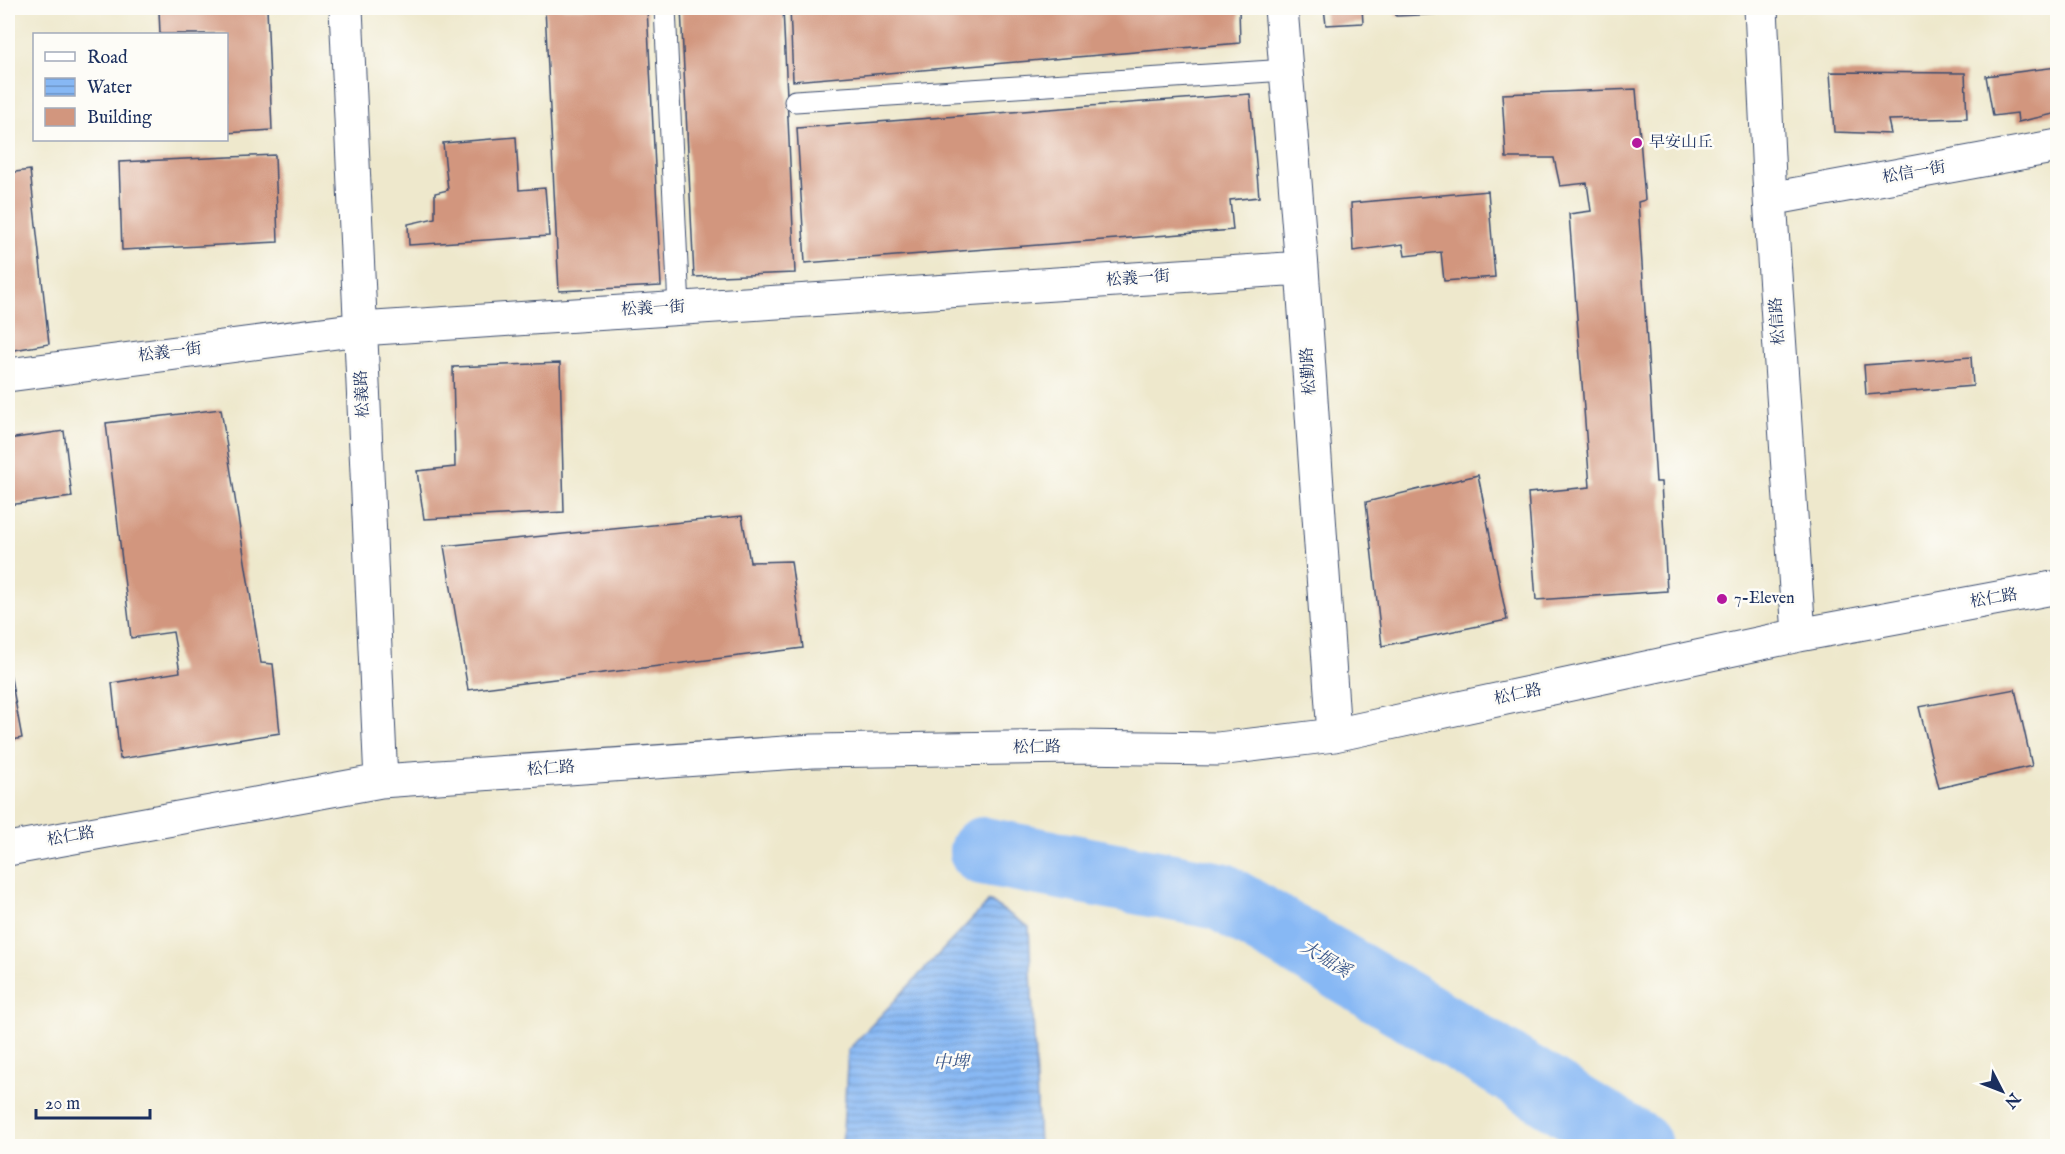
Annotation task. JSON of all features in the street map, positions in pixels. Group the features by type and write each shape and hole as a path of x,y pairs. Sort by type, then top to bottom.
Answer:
{"street":[{"name":"松義路","path":"346,8 381,781"},
{"name":"松勤路","path":"1281,8 1302,268 1334,735"},
{"name":"松信路","path":"1761,8 1770,199 1799,635"},
{"name":"松信一街","path":"1770,199 2058,146"},
{"name":"松義一街","path":"8,375 360,328 1302,268"},
{"name":"松仁路","path":"8,849 381,781 813,751 1075,747 1218,749 1334,735 1799,635 2058,587"}],"lane":[{"path":"665,8 680,308"},
{"path":"795,101 1286,70"}],"water":[{"name":"中埤","path":"989,901 1029,927 1039,1146 842,1146 848,1050"}],"building":[{"path":"267,8 272,130 228,133 228,33 160,33 159,10"},
{"path":"545,8 647,8 661,286 559,291"},
{"path":"681,8 783,8 795,273 694,277"},
{"path":"790,8 1239,8 1240,43 793,81"},
{"path":"1324,8 1362,8 1363,23 1326,25"},
{"path":"1395,8 1488,8 1489,12 1396,16"},
{"path":"2057,67 2058,113 2018,122 2017,113 1993,116 1986,76"},
{"path":"1830,72 1965,73 1967,118 1888,120 1891,134 1834,132"},
{"path":"1636,89 1645,200 1638,202 1656,482 1661,482 1667,591 1536,600 1528,493 1590,487 1569,214 1591,211 1587,183 1560,186 1554,158 1506,158 1502,94"},
{"path":"1250,94 1259,197 1230,200 1233,230 805,263 797,128"},
{"path":"516,137 519,190 545,188 549,236 409,245 408,224 435,218 435,193 448,190 443,143"},
{"path":"275,155 278,242 122,250 119,162"},
{"path":"30,170 49,344 8,351 8,173"},
{"path":"1488,191 1495,277 1444,281 1441,252 1405,256 1403,244 1353,251 1351,203"},
{"path":"1971,357 1973,386 1866,395 1864,365"},
{"path":"560,363 564,512 424,519 417,471 455,467 453,367"},
{"path":"221,409 261,663 273,664 280,733 120,759 112,683 180,672 173,632 131,638 106,423"},
{"path":"64,431 72,497 8,505 8,439"},
{"path":"1478,475 1507,620 1382,646 1366,502"},
{"path":"742,516 750,562 791,561 803,648 468,690 444,546"},
{"path":"8,662 22,738 8,741"},
{"path":"2015,689 2032,766 1939,788 1919,707"}],"waterway":[{"name":"大堀溪","path":"983,851 1220,896 1416,1011 1638,1146"}],"place":[{"name":"早安山丘","path":"1637,143"},
{"name":"7-Eleven","path":"1722,599"}]}
